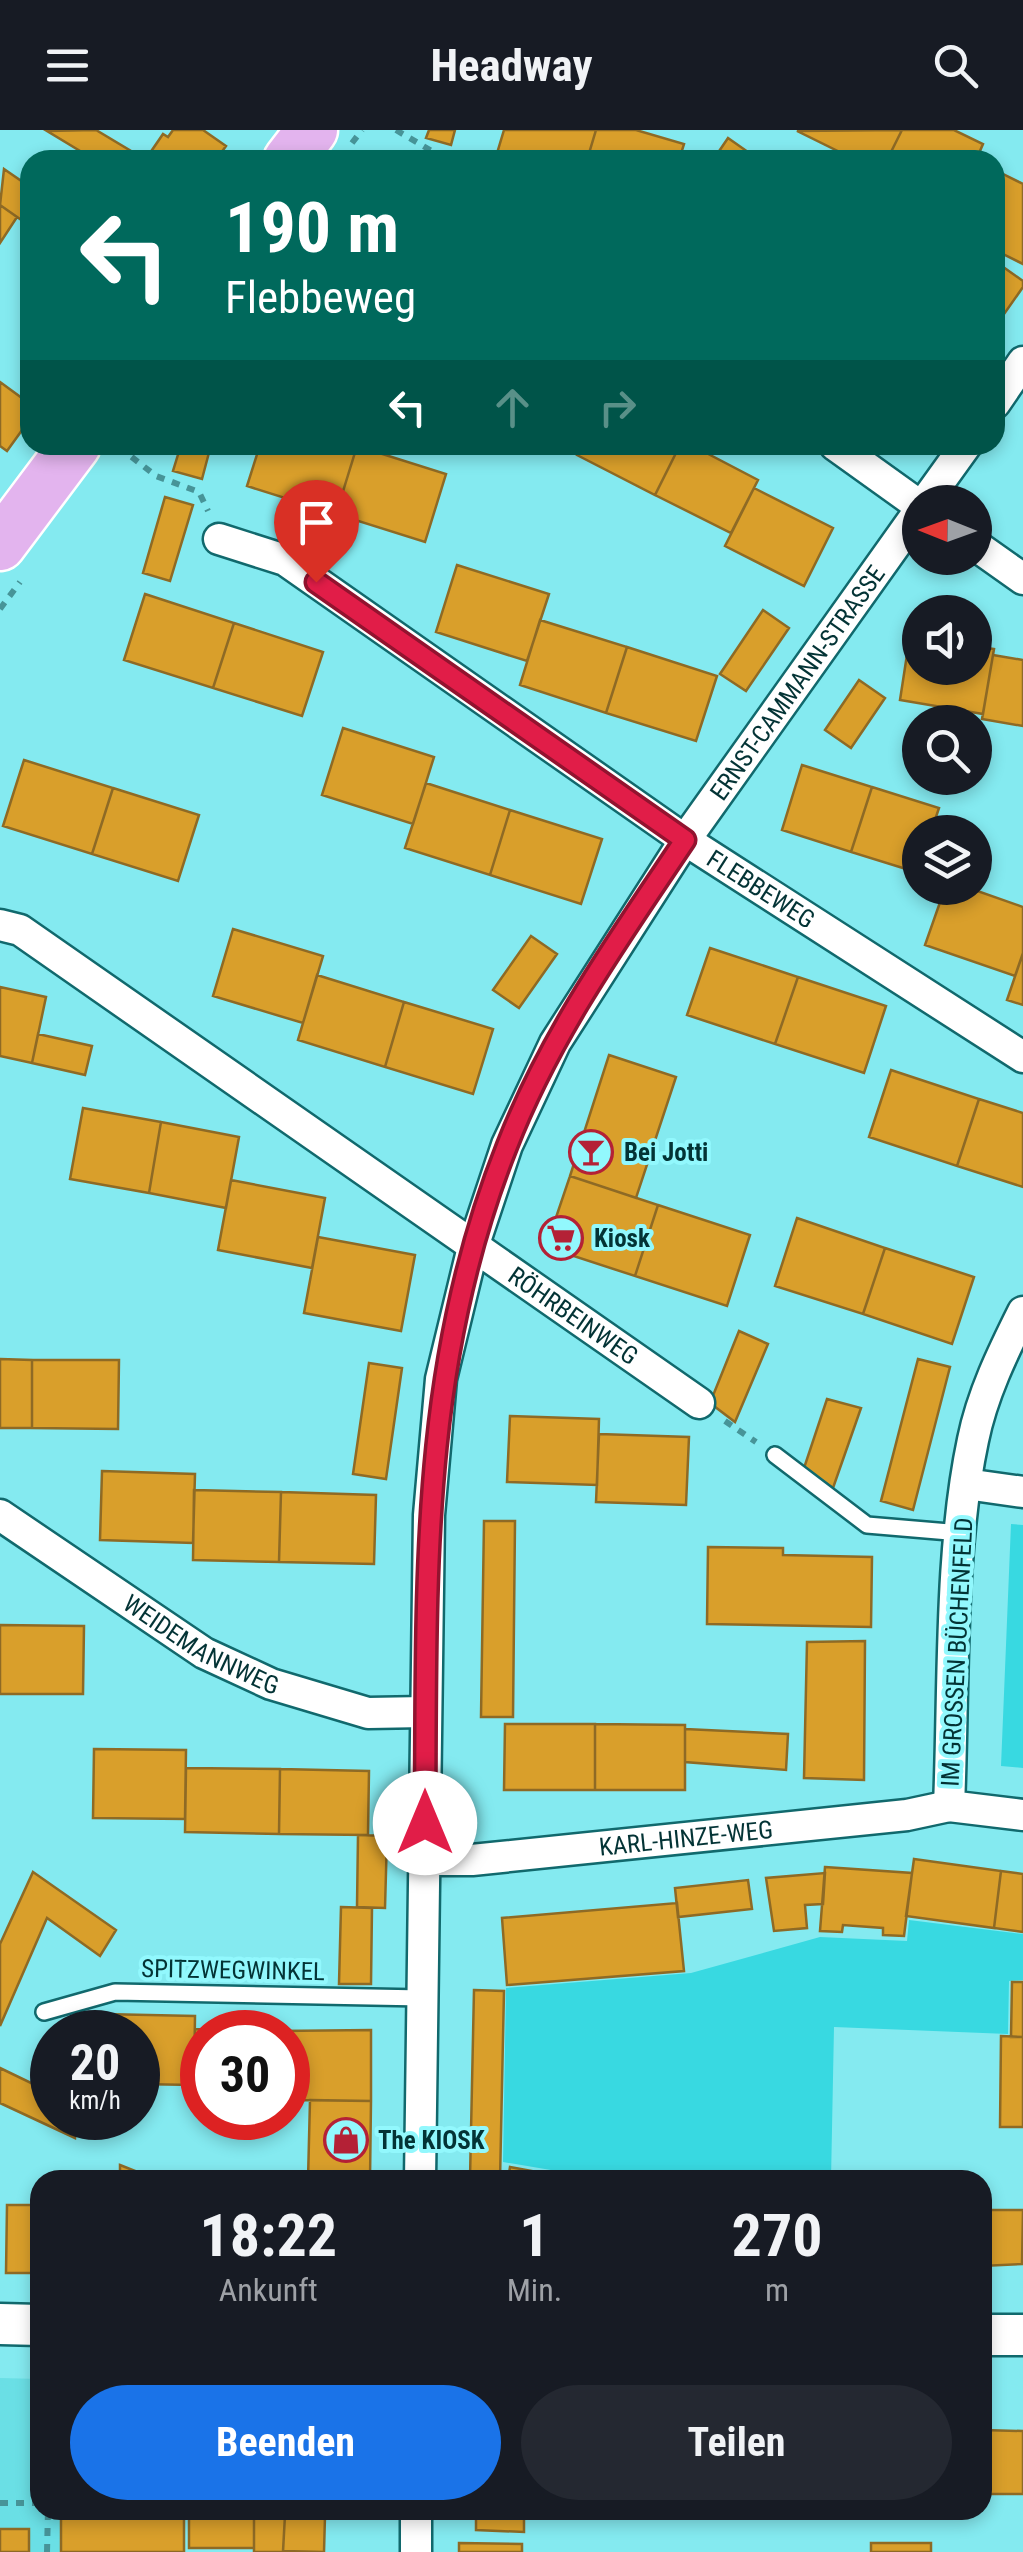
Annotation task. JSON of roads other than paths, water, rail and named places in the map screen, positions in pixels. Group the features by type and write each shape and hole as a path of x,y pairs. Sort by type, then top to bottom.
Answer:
{"main road":[{"path":"297,150 312,130"},
{"path":"0,546 89,455"}],"street":[{"path":"1005,388 1023,362"},
{"path":"849,455 902,492"},
{"name":"ERNST-CAMMANN-STRASSE","path":"937,485 959,455"},
{"name":"ERNST-CAMMANN-STRASSE","path":"420,2170 429,1515 441,1380 473,1247 507,1145 554,1043 685,840 902,534"},
{"name":"FLEBBEWEG","path":"220,539 285,560 685,840 1023,1058"},
{"path":"992,557 1023,579"},
{"name":"RÖHRBEINWEG","path":"0,924 20,930 699,1403"},
{"name":"IM GROSSEN BÜCHENFELD","path":"1023,1312 999,1360 973,1437 961,1533 949,1806 1023,1815"},
{"name":"IM GROSSEN BÜCHENFELD","path":"966,1484 1023,1492"},
{"name":"WEIDEMANNWEG","path":"0,1515 204,1653 271,1684 368,1713 425,1712"},
{"name":"KARL-HINZE-WEG","path":"425,1860 472,1860 887,1817 949,1806"},
{"path":"0,2324 30,2324"},
{"path":"992,2335 1023,2335"},
{"path":"416,2520 416,2552"}],"lane":[{"path":"775,1456 867,1525 961,1533"},
{"name":"SPITZWEGWINKEL","path":"51,2010 114,1992 423,1998"}],"place":[{"name":"Bei Jotti","path":"591,1152"},
{"name":"Kiosk","path":"561,1238"},
{"name":"The KIOSK","path":"346,2140"}]}
